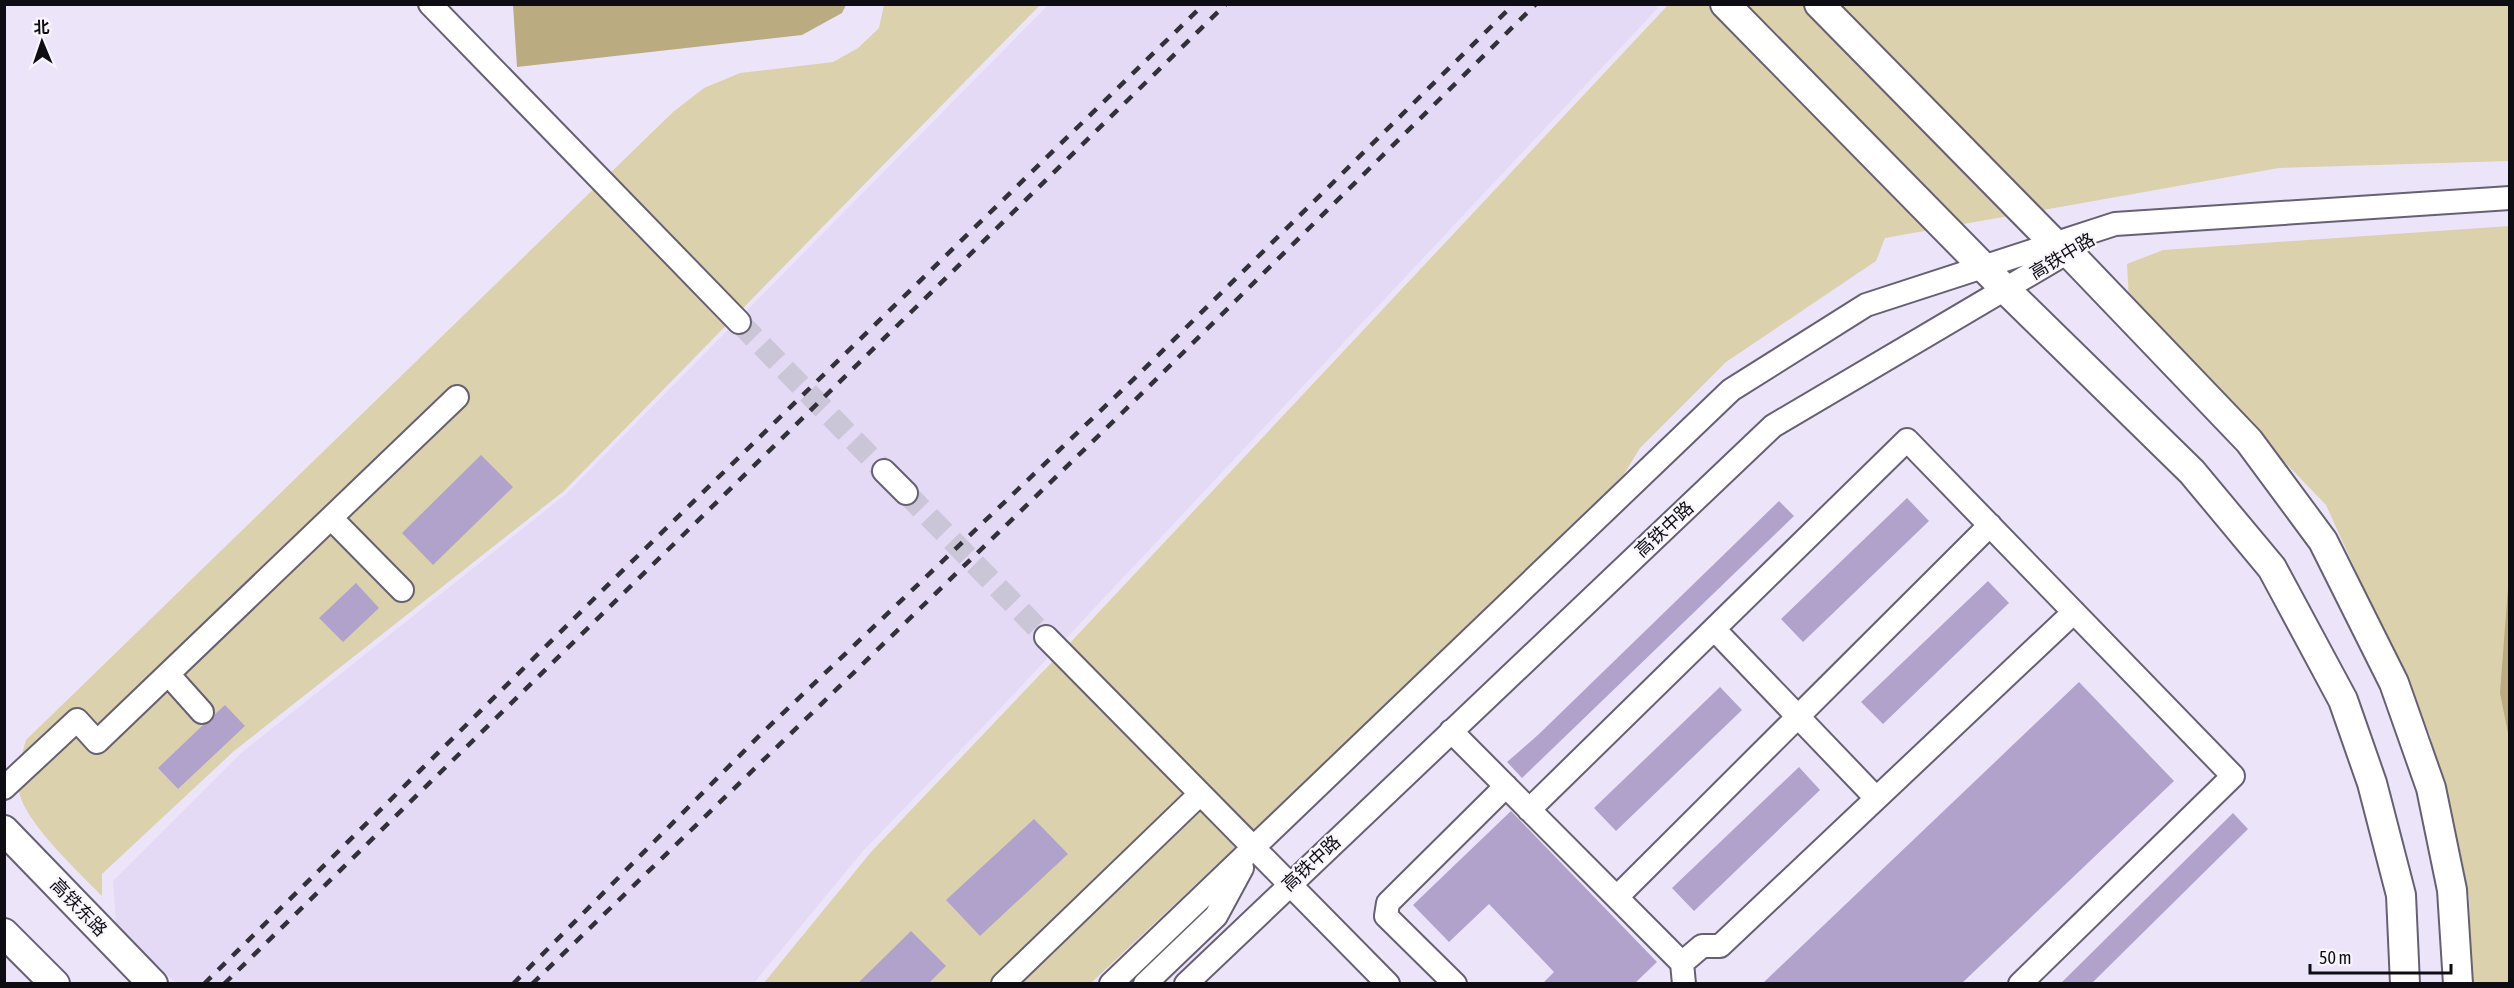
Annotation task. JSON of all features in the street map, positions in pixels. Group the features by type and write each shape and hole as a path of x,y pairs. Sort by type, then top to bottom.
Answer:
{"main road":[{"path":"1725,4 1983,267 2193,472 2272,568 2343,700 2372,783 2401,895 2405,984"},
{"path":"1819,4 2249,441 2324,541 2394,683 2431,788 2452,890 2458,984"},
{"name":"高铁东路","path":"4,830 153,984"},
{"path":"4,933 55,984"}],"street":[{"path":"430,4 739,322"},
{"name":"高铁中路","path":"1111,984 1731,390 1866,305 1983,267 2061,248 2115,224 2510,198"},
{"name":"高铁中路","path":"1186,984 1773,426 2005,289 2061,248"},
{"path":"4,788 77,720 97,742 457,397"},
{"path":"1529,810 1907,440 2233,776 2020,984"},
{"path":"884,471 906,493"},
{"path":"331,518 402,590"},
{"path":"1617,897 1990,525"},
{"path":"1451,731 1617,897 1683,973 1702,946 1719,946 2074,612"},
{"path":"1714,629 1876,798"},
{"path":"1046,637 1388,984"},
{"path":"168,674 202,712"},
{"path":"1455,984 1386,916 1388,903 1506,786"},
{"path":"1003,984 1200,794"},
{"name":"高铁中路","path":"1144,984 1216,916 1252,848"}],"shaded area":[{"path":"513,4 846,5 842,13 802,35 517,67"},
{"path":"1654,4 1658,8 982,728 863,851 754,983 176,983 116,925 113,881 241,753 566,494 1048,5"},
{"path":"884,5 1040,5 564,491 234,751 102,874 102,896 42,832 23,803 18,778 26,740 673,112 704,88 740,73 833,62 858,48 879,28"},
{"path":"1668,5 2509,5 2509,161 2279,168 1885,238 1876,261 1726,362 1640,448 1613,492 1091,983 763,984 871,852"},
{"path":"2509,226 2509,983 2472,983 2469,897 2430,735 2326,505 2129,301 2127,264 2163,250"},
{"path":"2509,575 2509,738 2500,693"}],"building":[{"path":"481,455 513,487 433,565 402,533"},
{"path":"1907,498 1929,521 1803,642 1781,619"},
{"path":"1779,501 1794,516 1522,778 1507,762 1539,734"},
{"path":"1988,581 2009,603 1883,724 1861,702"},
{"path":"356,583 379,608 343,642 319,618"},
{"path":"2079,682 2174,781 1961,984 1762,984"},
{"path":"1720,687 1742,710 1616,831 1594,808"},
{"path":"225,705 245,726 178,789 158,768 203,725 211,722 215,714"},
{"path":"1799,767 1820,790 1694,911 1672,888"},
{"path":"1511,811 1657,962 1634,984 1542,984 1554,972 1489,904 1449,942 1413,905"},
{"path":"2233,813 2248,829 2091,984 2060,984"},
{"path":"1034,819 1068,854 980,936 946,900"},
{"path":"911,931 946,966 928,984 857,984"}],"tunnel":[{"path":"739,322 884,471"},
{"path":"906,493 1046,637"}],"railway":[{"path":"204,984 612,581 1204,4"},
{"path":"224,984 1226,4"},
{"path":"513,984 759,736 1138,375 1514,4"},
{"path":"532,984 1122,413 1536,4"}]}
